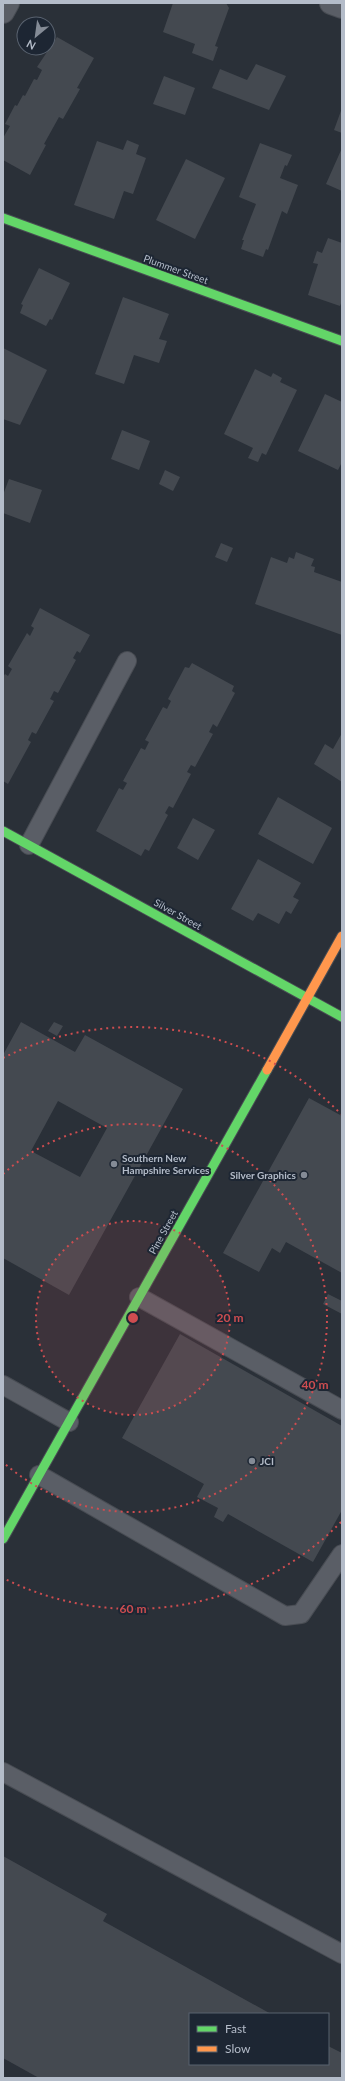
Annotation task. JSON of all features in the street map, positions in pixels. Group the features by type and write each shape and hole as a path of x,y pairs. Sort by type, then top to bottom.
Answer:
{"street":[{"path":"3,12 8,3"},
{"path":"331,3 342,7"},
{"name":"Plummer Street","path":"3,218 342,341"},
{"name":"Silver Street","path":"3,831 342,1018"},
{"name":"Pine Street","path":"3,1540 342,936"}],"lane":[{"path":"29,845 127,660"},
{"path":"139,1297 342,1410"},
{"path":"3,1385 69,1422"},
{"path":"40,1475 285,1616 301,1614 339,1558"},
{"path":"3,1772 342,1954"}],"building":[{"path":"173,3 226,3 229,8 215,46 218,47 213,61 192,53 195,44 163,32"},
{"path":"57,37 94,58 77,88 80,89 63,119 59,117 44,144 46,145 30,175 3,160 3,138 10,126 5,124 15,105 17,106 23,95 25,96 34,79 37,80 42,70 37,67 44,56 56,56"},
{"path":"256,64 286,76 269,110 212,88 220,69 247,80"},
{"path":"164,76 195,88 185,115 153,104"},
{"path":"342,108 342,133 334,130"},
{"path":"127,140 139,145 136,154 146,158 133,194 124,191 114,219 74,205 97,141 123,150"},
{"path":"260,143 292,155 287,166 285,165 280,178 298,185 287,214 282,211 268,250 266,249 263,257 241,249 244,240 242,240 256,204 239,197"},
{"path":"342,148 342,191 326,184"},
{"path":"186,159 225,178 195,239 156,220"},
{"path":"328,238 342,243 342,301 340,306 308,295 318,264 313,263 317,251 322,253"},
{"path":"39,268 70,283 52,320 50,319 46,326 20,313 23,305 21,304"},
{"path":"123,297 169,314 159,339 167,341 159,363 134,355 124,384 95,374"},
{"path":"3,348 47,370 20,425 3,419"},
{"path":"255,369 271,377 273,373 282,378 280,382 297,390 266,455 262,453 258,462 248,458 253,448 224,434"},
{"path":"325,394 342,402 342,462 338,470 298,451"},
{"path":"122,430 150,441 139,470 111,459"},
{"path":"165,470 180,477 173,491 159,484"},
{"path":"9,479 42,490 30,523 3,513 3,495"},
{"path":"221,543 233,548 227,562 215,557"},
{"path":"296,552 314,559 311,566 315,567 314,572 342,582 342,635 255,604 271,557 287,563 289,557 294,559"},
{"path":"40,608 90,635 80,653 77,651 73,658 76,660 58,693 54,691 50,699 54,701 36,734 32,732 28,740 31,742 8,784 3,781 3,677 5,674 8,676 12,669 8,666 27,633 30,636 34,628 31,626"},
{"path":"192,663 234,686 232,691 235,693 217,727 213,724 209,732 213,734 195,767 191,765 187,772 191,774 173,808 169,806 165,813 168,815 149,851 145,849 141,856 96,831 119,788 123,790 127,783 123,781 141,748 145,750 149,742 145,740 163,707 167,709 171,701 168,699 185,667 189,668"},
{"path":"342,733 342,782 314,764 325,744 333,749"},
{"path":"278,797 332,828 313,864 258,834"},
{"path":"193,818 215,830 198,860 177,848"},
{"path":"258,859 301,883 293,897 299,900 291,914 286,911 279,924 258,913 253,921 231,909"},
{"name":"Southern New Hampshire Services","path":"21,1022 75,1052 85,1035 183,1089 69,1295 3,1258 3,1055","holes":["58,1101 107,1128 80,1177 31,1151"]},
{"path":"54,1022 63,1026 57,1036 48,1031"},
{"name":"Silver Graphics","path":"309,1098 342,1116 342,1273 286,1242 280,1253 272,1248 259,1272 223,1253"},
{"path":"328,1294 342,1301 342,1314 323,1304"},
{"name":"JCI","path":"180,1334 342,1426 342,1510 313,1562 228,1514 223,1522 214,1517 218,1508 197,1497 204,1484 122,1438"},
{"path":"3,1856 107,1914 103,1921 269,2013 189,2013 189,2065 329,2065 329,2046 342,2053 342,2078 39,2078 3,2058"}],"traffic: fast":[{"path":"3,218 342,341"},
{"path":"3,831 342,1017"},
{"path":"3,1539 267,1070"}],"traffic: slow":[{"path":"267,1070 342,936"}],"place":[{"name":"Southern New Hampshire Services","path":"114,1164"},
{"name":"Silver Graphics","path":"304,1175"},
{"name":"JCI","path":"252,1461"}]}
